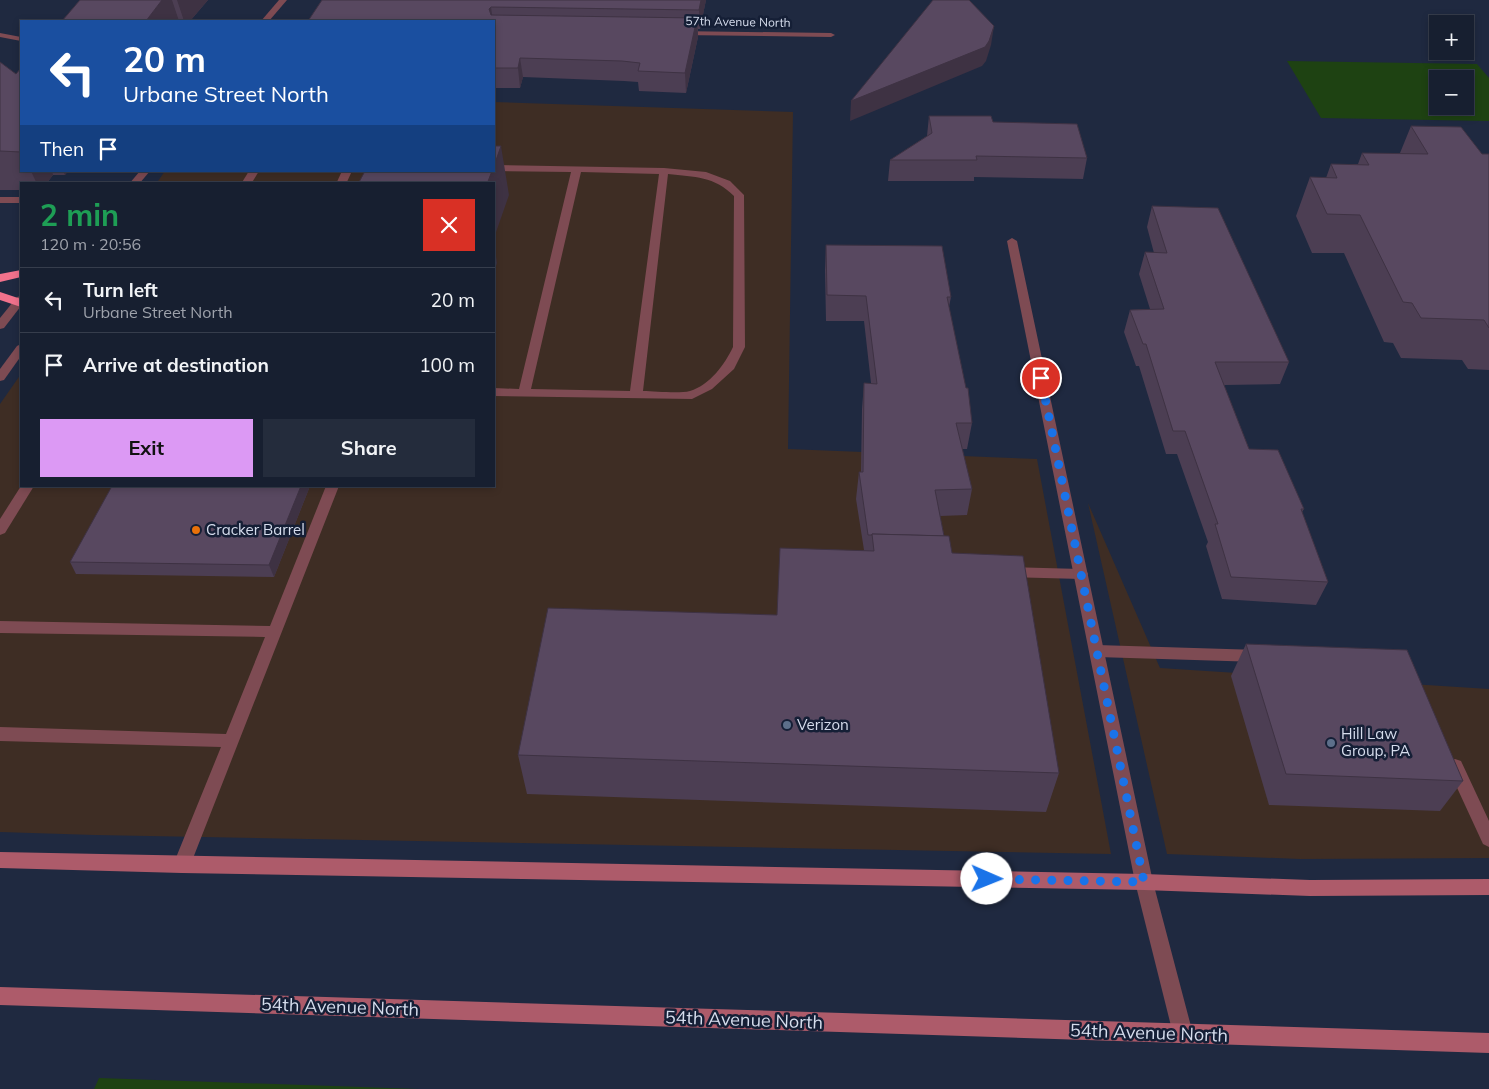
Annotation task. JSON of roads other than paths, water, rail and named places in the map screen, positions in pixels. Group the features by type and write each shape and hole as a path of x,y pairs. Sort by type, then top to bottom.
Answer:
{"highway":[{"path":"0,278 20,274"},
{"path":"0,296 20,301"}],"main road":[{"path":"0,860 1144,882 1310,888 1489,887"},
{"name":"54th Avenue North","path":"0,996 1489,1043"}],"street":[{"path":"266,20 283,0"},
{"name":"57th Avenue North","path":"672,32 831,34"},
{"path":"0,35 20,39"},
{"path":"495,168 664,171 706,175 726,183 739,195 739,347 730,366 708,386 692,395 495,392"},
{"path":"524,392 578,170"},
{"path":"636,395 664,171"},
{"path":"136,182 144,172"},
{"path":"0,200 20,200"},
{"path":"1012,241 1144,882 1184,1034"},
{"path":"0,326 20,301"},
{"path":"0,377 20,349"},
{"path":"0,530 27,487"},
{"path":"182,865 333,487"},
{"path":"993,571 1081,574"},
{"path":"0,627 275,632"},
{"path":"1097,651 1274,657"},
{"path":"0,734 231,741"},
{"path":"1447,750 1489,839"}],"place":[{"name":"Cracker Barrel","path":"196,530"},
{"name":"Verizon","path":"787,725"},
{"name":"Hill Law Group, PA","path":"1331,743"}]}
